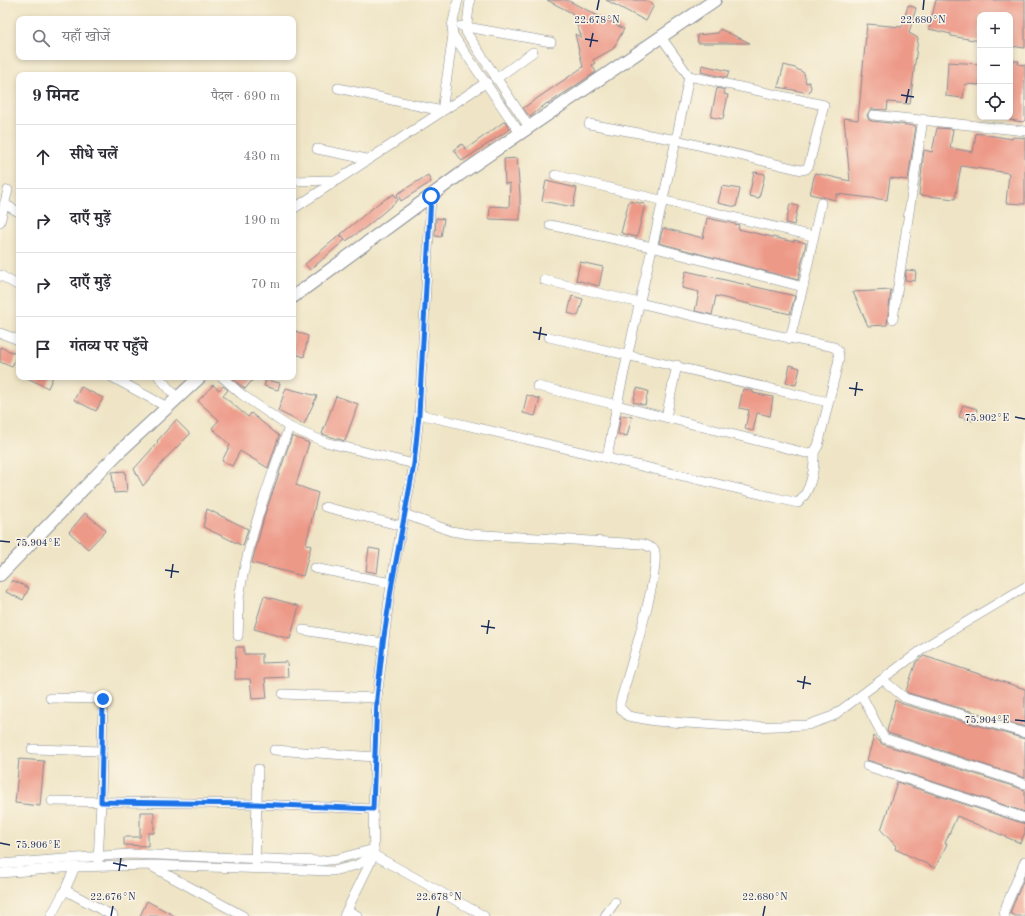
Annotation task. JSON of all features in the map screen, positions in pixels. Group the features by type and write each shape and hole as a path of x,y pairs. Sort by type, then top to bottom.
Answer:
{"main road":[{"path":"296,295 459,175 715,0"},
{"path":"0,575 118,453 197,380"}],"street":[{"path":"442,111 458,0"},
{"path":"470,0 466,32 496,79 525,130"},
{"path":"453,31 466,26 551,42"},
{"path":"453,31 486,82 525,130"},
{"path":"589,124 677,140 801,170 806,169 809,165 824,105 689,76 661,37"},
{"path":"496,79 533,52"},
{"path":"481,74 489,68"},
{"path":"608,458 617,405 677,140 689,76"},
{"path":"296,207 486,82"},
{"path":"338,88 442,111"},
{"path":"873,115 923,119 1025,131"},
{"path":"893,319 923,119"},
{"path":"317,149 367,159"},
{"path":"555,175 813,236"},
{"path":"296,181 337,180"},
{"path":"0,222 8,190"},
{"path":"358,916 345,913 374,852 373,809 377,698 392,583 414,464 419,414 431,196"},
{"path":"790,339 821,203"},
{"path":"4,204 16,210"},
{"path":"550,225 652,247 803,286"},
{"path":"0,275 16,284"},
{"path":"419,414 798,503 805,496 815,466 814,452 818,446 838,359 838,351 834,347 790,339 641,302 544,280"},
{"path":"0,333 16,339"},
{"path":"549,337 628,354 828,402"},
{"path":"666,417 677,366"},
{"path":"118,380 167,407"},
{"path":"162,380 177,398"},
{"path":"225,380 241,394 289,426 325,442 414,464"},
{"path":"537,386 806,453 814,452"},
{"path":"238,636 239,600 251,543 266,489 289,426"},
{"path":"326,507 402,526"},
{"path":"404,514 450,531 469,534 643,544 654,549 656,559 645,616 625,684 620,708 628,716 655,721 749,727 808,726 833,716 862,696 931,643 1025,587"},
{"path":"314,568 392,583"},
{"path":"303,630 383,643"},
{"path":"883,680 905,698 1025,733"},
{"path":"283,694 377,698"},
{"path":"862,696 884,738 1025,784"},
{"path":"50,698 103,699 98,866"},
{"path":"32,749 102,751"},
{"path":"274,750 375,757"},
{"path":"867,766 1025,818"},
{"path":"255,870 258,769"},
{"path":"52,801 256,804 373,809"},
{"path":"0,873 75,867 150,865 255,870 333,871 357,865 374,852"},
{"path":"0,864 98,855 156,854 329,861 374,852 484,916"},
{"path":"1005,916 1004,911 1025,861"},
{"path":"150,865 244,916"},
{"path":"51,916 75,867"},
{"path":"65,890 113,916"},
{"path":"605,916 615,902"}],"building":[{"path":"547,0 567,0 624,29 613,49 593,60 595,63 592,65 596,72 548,104 547,103 530,117 523,108 583,67 575,34 582,38 572,13"},
{"path":"606,0 644,0 654,5 646,21"},
{"path":"936,0 1025,0 1025,48 1013,46 1013,12 977,12 977,40 951,36 951,34 929,29"},
{"path":"908,5 916,8 909,33 918,38 910,104 888,102 887,110 871,109 867,115 869,120 872,121 916,126 908,180 890,178 887,200 837,194 835,200 810,194 815,173 850,181 844,118 858,120 867,24 902,27"},
{"path":"720,29 750,43 698,43 697,35 718,33"},
{"path":"1013,61 1019,61 1018,64 1025,65 1025,120 1023,122 1010,120 1013,120"},
{"path":"948,62 977,64 977,85 965,84 963,98 946,96"},
{"path":"702,65 729,71 727,78 701,72"},
{"path":"784,65 795,68 804,73 806,83 809,82 811,87 809,93 778,87"},
{"path":"717,88 725,90 724,94 728,95 723,119 711,117"},
{"path":"505,121 510,129 462,161 454,150 462,144 466,149"},
{"path":"937,128 953,129 950,148 973,152 976,133 1012,139 1013,137 1025,138 1025,204 1006,203 1009,173 961,166 955,199 919,195 924,150 932,152"},
{"path":"517,158 520,195 520,220 489,219 490,206 509,207 510,183 505,184 504,159"},
{"path":"754,172 765,174 759,198 749,196"},
{"path":"428,175 431,182 401,201 397,194"},
{"path":"546,181 577,188 573,207 542,201"},
{"path":"722,186 740,189 736,207 718,203"},
{"path":"394,194 398,200 365,228 346,241 341,234 380,202"},
{"path":"629,201 645,204 637,237 621,233"},
{"path":"790,204 798,206 794,225 786,223"},
{"path":"436,218 444,219 441,237 435,236"},
{"path":"707,218 739,225 738,229 794,242 794,240 806,243 798,280 659,243 663,228 703,238"},
{"path":"340,235 345,240 310,270 305,264"},
{"path":"580,262 603,267 599,286 576,280"},
{"path":"906,270 916,271 915,281 905,280"},
{"path":"686,271 795,296 790,314 716,296 712,315 695,311 699,292 682,288"},
{"path":"891,290 887,325 868,326 853,292"},
{"path":"572,296 583,299 578,316 568,313"},
{"path":"296,331 308,336 304,357 296,354"},
{"path":"0,347 16,354 12,367 0,362"},
{"path":"790,365 800,368 796,385 786,383"},
{"path":"31,380 52,380 48,388"},
{"path":"234,380 252,380 245,389"},
{"path":"266,380 280,383 278,390 264,386"},
{"path":"213,385 219,390 223,386 228,390 223,396 248,417 251,413 279,436 268,468 240,451 232,466 222,461 230,445 212,428 219,420 198,401"},
{"path":"81,387 103,398 96,411 74,400"},
{"path":"286,388 317,396 304,424 278,411"},
{"path":"637,388 648,391 645,405 633,402"},
{"path":"743,389 753,391 753,393 773,397 770,416 757,413 753,431 745,429 749,410 739,408"},
{"path":"527,395 540,399 535,416 523,413"},
{"path":"336,396 358,404 345,441 322,434"},
{"path":"963,405 977,409 973,421 959,417"},
{"path":"621,415 632,417 627,436 618,434"},
{"path":"176,420 190,434 169,455 143,486 134,469"},
{"path":"292,436 309,443 296,485 318,493 306,544 311,546 303,576 252,563 265,514"},
{"path":"125,471 127,492 114,493 112,472"},
{"path":"207,509 248,529 243,546 203,527"},
{"path":"85,513 106,530 88,549 69,532"},
{"path":"369,548 380,550 377,573 366,571"},
{"path":"12,580 29,588 23,600 6,592"},
{"path":"264,596 299,606 290,639 254,629"},
{"path":"236,647 244,647 244,654 262,654 262,663 287,662 288,677 265,678 267,698 252,699 250,679 235,679"},
{"path":"924,656 1025,689 1025,727 908,693 906,691 916,662"},
{"path":"895,700 903,704 1025,739 1025,778 888,733 887,731"},
{"path":"874,736 882,744 1025,790 1025,812 867,760"},
{"path":"19,759 44,761 40,806 15,803"},
{"path":"897,782 1025,824 1025,833 1020,843 957,816 945,843 947,844 935,868 895,849 896,846 881,830"},
{"path":"140,812 154,812 154,833 148,833 148,846 124,845 124,837 140,837"},
{"path":"1025,876 1025,916 1015,916 1010,913"},
{"path":"147,901 175,916 140,916"}],"route":[{"path":"103,699 101,802 256,804 373,809 377,698 383,643 392,583 414,464 419,414 431,196"}]}
